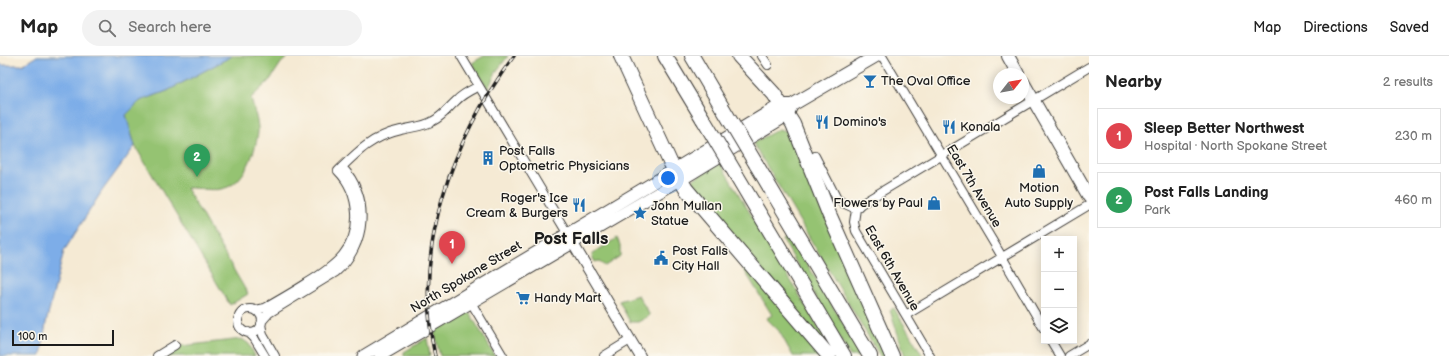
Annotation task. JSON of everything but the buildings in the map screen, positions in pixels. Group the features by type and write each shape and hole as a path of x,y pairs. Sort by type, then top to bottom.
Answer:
{"highway":[{"path":"621,56 677,175 693,199 829,356"},
{"path":"665,56 844,356"},
{"path":"692,56 870,356"},
{"path":"739,56 787,108 829,214 892,356"}],"main road":[{"name":"North Spokane Street","path":"363,356 572,243 677,175 876,56"},
{"path":"1008,56 1015,68"},
{"path":"1029,92 1089,197"},
{"name":"North Spokane Street","path":"380,356 566,233 677,175"}],"street":[{"path":"461,56 640,356"},
{"path":"762,56 768,65"},
{"name":"East 7th Avenue","path":"882,56 1041,324"},
{"path":"815,156 837,199 856,209 861,204 1089,67"},
{"path":"340,169 358,151 377,138 402,129 423,126 435,120 458,98 479,86"},
{"path":"265,356 254,338 248,332 243,330 240,325 239,316 246,310 264,308 327,271 346,252 355,228 356,209 350,189 340,169"},
{"path":"248,332 255,331 269,313 336,272 344,264 354,249 361,230 362,207 355,184 340,169"},
{"path":"906,315 1089,205"},
{"name":"East 6th Avenue","path":"856,209 854,222 856,231 930,356"},
{"path":"468,298 503,356"},
{"path":"256,310 260,315 262,322 263,335 275,356"},
{"path":"604,356 630,340"},
{"path":"1053,344 1060,356"},
{"path":"1069,356 1089,344"},
{"path":"157,356 175,345"}],"green space":[{"path":"232,56 289,56 281,63 270,80 251,98 257,120 258,132 255,147 249,163 240,178 228,187 218,190 186,188 248,294 230,305 135,146 126,115 140,101 167,91"},
{"path":"484,56 508,56 496,72 488,89 472,63"},
{"path":"779,129 785,131 787,129 790,132 888,356 880,356 753,143"},
{"path":"720,163 836,356 833,356 693,187 693,180 696,177"},
{"path":"790,236 863,356 850,356 783,240"},
{"path":"617,238 620,245 620,256 605,266 598,261 595,262 592,254"},
{"path":"746,267 825,356 793,356 779,331 768,320 767,318 772,315 743,268"},
{"path":"638,295 649,316 638,322 630,322 619,301"},
{"path":"894,308 923,356 905,356 890,310"},
{"path":"464,311 471,315 495,356 440,356 433,327"},
{"path":"427,338 430,356 404,356 404,352"},
{"path":"242,339 249,344 255,356 163,356 181,346"}],"water":[{"path":"37,56 232,56 167,91 140,101 126,115 135,146 102,191 64,251 46,323 41,356 0,356 0,64 22,65"}],"railway":[{"path":"435,356 429,316 429,276 433,237 442,198 455,160 472,124 492,89 514,56"}],"place":[{"name":"The Oval Office","path":"870,81"},
{"name":"Domino's","path":"822,122"},
{"name":"Konala","path":"949,127"},
{"name":"Post Falls Optometric Physicians","path":"488,158"},
{"name":"Motion Auto Supply","path":"1039,171"},
{"name":"Post Falls Landing","path":"197,177"},
{"name":"Flowers by Paul","path":"934,203"},
{"name":"Roger's Ice Cream & Burgers","path":"579,205"},
{"name":"John Mullan Statue","path":"640,213"},
{"name":"Post Falls City Hall","path":"661,258"},
{"name":"Sleep Better Northwest","path":"452,264"},
{"name":"Handy Mart","path":"523,298"}],"district":[{"name":"Post Falls","path":"571,239"}]}
